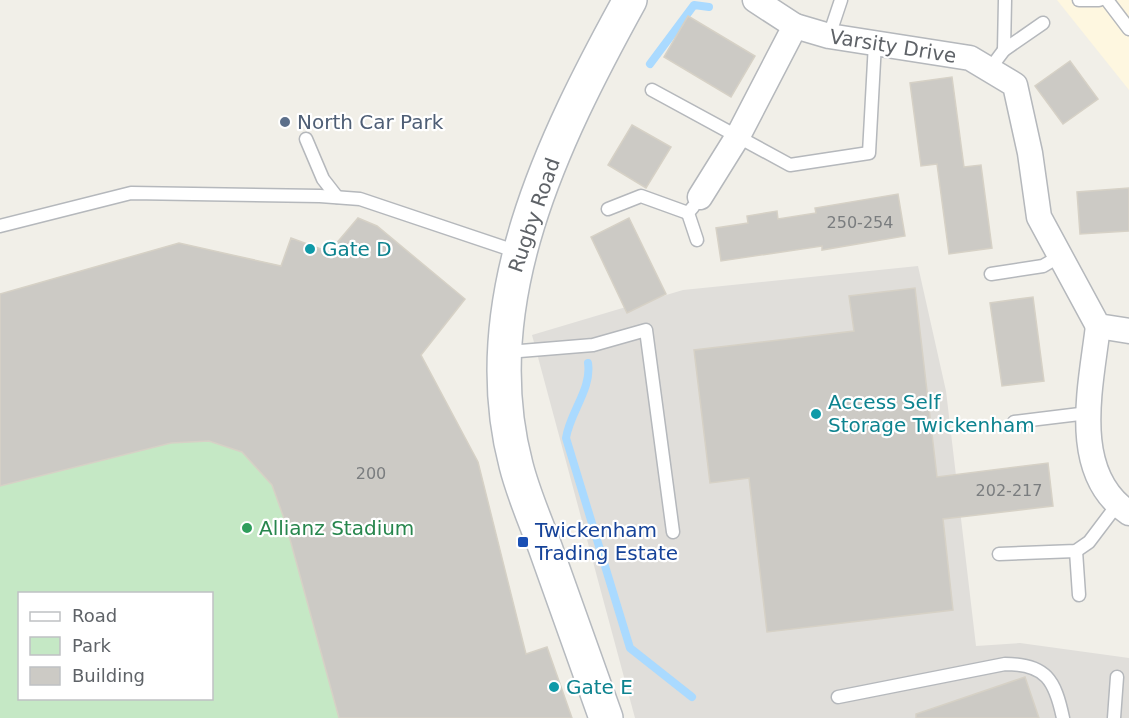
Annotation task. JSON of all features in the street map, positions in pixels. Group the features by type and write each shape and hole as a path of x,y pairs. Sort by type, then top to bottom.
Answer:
{"street":[{"name":"Rugby Road","path":"606,718 516,465 507,412 503,352 510,289 518,252 556,149 602,51 630,0"},
{"name":"Varsity Drive","path":"755,0 795,26 829,36 970,58 1015,85 1030,153 1039,217 1098,326"},
{"path":"694,205 738,136 795,26"},
{"path":"1123,509 1098,480 1087,420 1098,326 1129,331"}],"lane":[{"path":"829,36 841,0"},
{"path":"1004,50 1005,0"},
{"path":"1079,0 1099,0"},
{"path":"1107,0 1129,29"},
{"path":"989,70 1004,50 1042,23"},
{"path":"652,90 790,165 869,153 875,43"},
{"path":"306,139 323,179 337,197"},
{"path":"0,226 131,193 337,197 360,199 518,252"},
{"path":"608,210 641,196 694,205 697,240"},
{"path":"991,274 1043,266 1060,256"},
{"path":"503,352 593,345 646,330 673,532"},
{"path":"1014,422 1088,413"},
{"path":"999,554 1076,551 1089,542 1123,509"},
{"path":"1076,551 1078,595"},
{"path":"838,697 1005,664 1027,664 1041,670 1058,692 1064,718"},
{"path":"1114,718 1117,677"}],"shaded area":[{"path":"1057,0 1129,0 1129,90"},
{"name":"Twickenham Trading Estate","path":"918,266 946,391 976,646 1020,643 1129,658 1129,718 635,718 532,335 683,290"}],"green space":[{"name":"Allianz Stadium","path":"179,243 309,272 421,355 478,462 542,718 0,718 0,294"}],"building":[{"path":"688,16 755,56 731,97 664,57"},
{"path":"1070,61 1098,99 1063,124 1035,86"},
{"path":"952,77 964,167 981,165 992,248 949,254 937,164 921,166 910,83"},
{"path":"632,125 671,147 646,188 608,165"},
{"path":"1129,188 1129,231 1080,234 1077,192"},
{"path":"898,194 905,236 822,250 822,246 721,261 716,228 748,223 747,216 777,211 778,219 816,213 815,208"},
{"name":"Allianz Stadium","path":"358,218 377,226 465,299 421,355 478,462 526,654 547,647 572,718 339,718 285,521 272,485 242,452 209,441 171,443 0,486 0,294 179,243 281,266 291,238 329,252"},
{"path":"629,218 666,294 627,313 591,237"},
{"name":"Access Self Storage Twickenham","path":"915,288 937,477 1048,463 1053,506 943,519 953,610 767,632 749,478 710,483 694,350 854,331 849,296"},
{"path":"1033,297 1044,381 1002,386 990,303"},
{"path":"1025,677 1039,718 916,718 916,714"}],"waterway":[{"path":"650,64 694,5 709,7"},
{"path":"588,363 587,382 566,438 630,648 692,697"}],"place":[{"name":"North Car Park","path":"285,122"},
{"name":"Gate D","path":"310,249"},
{"name":"Access Self Storage Twickenham","path":"816,414"},
{"name":"Allianz Stadium","path":"247,528"},
{"name":"Twickenham Trading Estate","path":"523,542"},
{"name":"Gate E","path":"554,687"}]}
